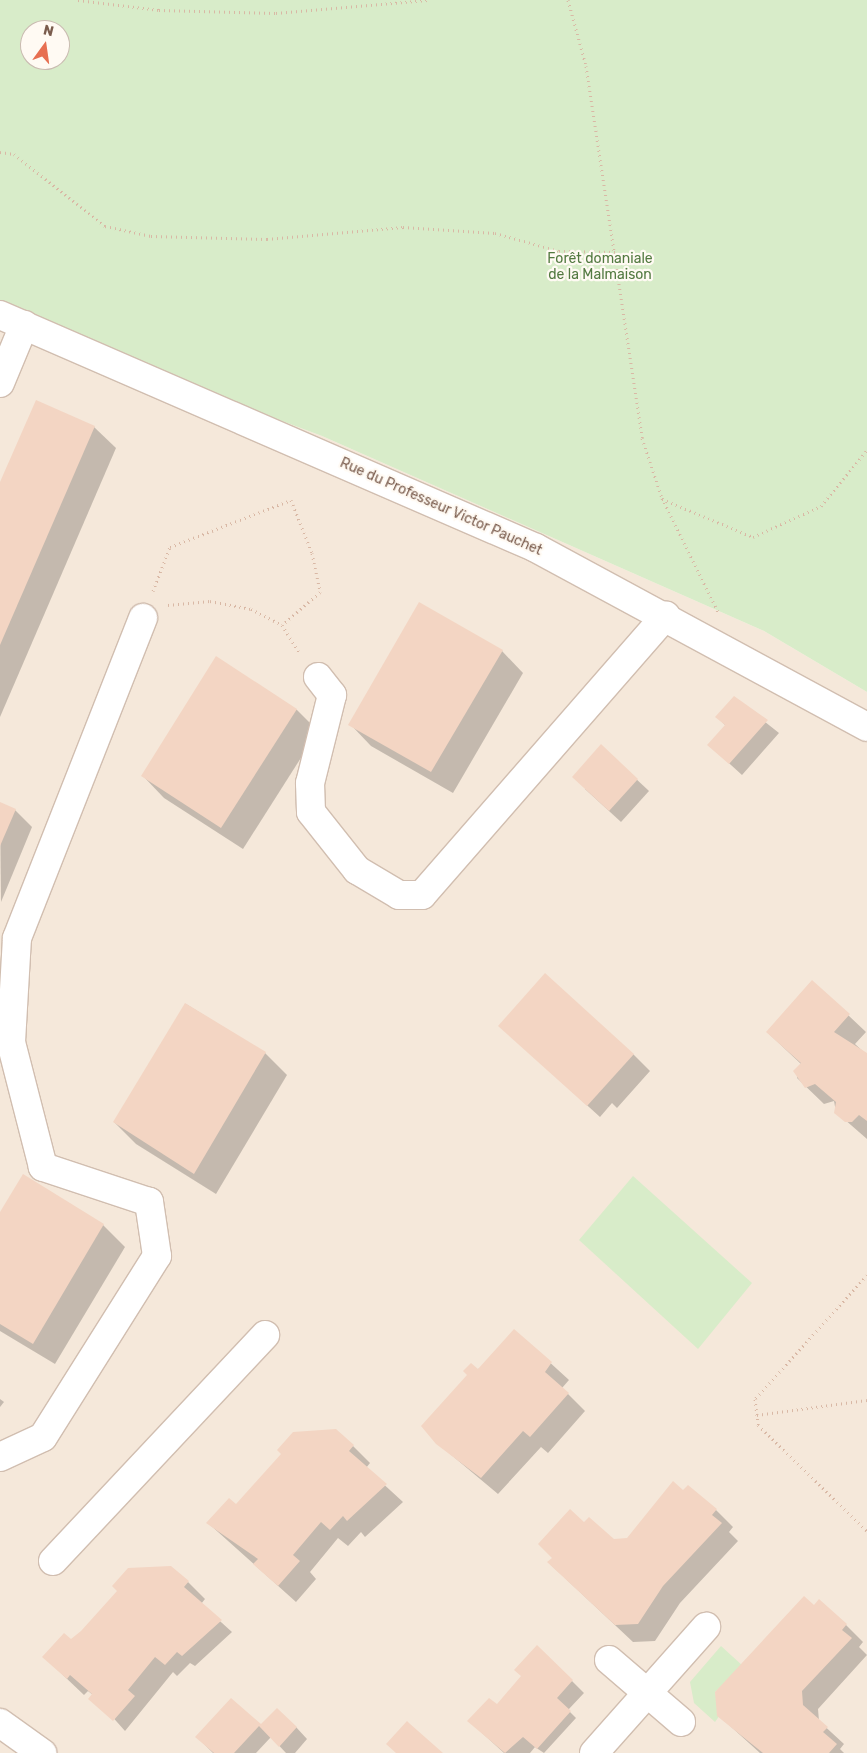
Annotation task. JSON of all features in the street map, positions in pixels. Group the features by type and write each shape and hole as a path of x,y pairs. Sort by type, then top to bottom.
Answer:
{"street":[{"path":"0,383 12,320"},
{"name":"Rue du Professeur Victor Pauchet","path":"12,320 536,548 739,654 867,727"},
{"path":"0,1457 43,1437 157,1256 149,1202 43,1167 10,1042 17,938 145,612"},
{"path":"318,677 332,695 310,783 311,812 357,870 399,895 422,895 666,615"},
{"path":"53,1561 265,1335"},
{"path":"594,1753 706,1627"},
{"path":"609,1660 681,1722"},
{"path":"0,1723 42,1753"}],"path":[{"path":"78,0 159,10 276,13 427,0"},
{"path":"568,0 586,66 616,252 642,438 662,498 739,654"},
{"path":"0,152 14,154 105,226 150,236 267,239 403,227 494,233 559,251 616,252"},
{"path":"662,498 753,537 820,506 867,450"},
{"path":"145,612 170,547 291,500 312,553 320,592 282,625"},
{"path":"145,612 210,601 251,609 282,625 318,677"},
{"path":"867,1275 755,1399 758,1425 867,1531"},
{"path":"757,1415 867,1400"}],"shaded area":[{"path":"0,315 322,436 764,631 867,692 867,1753 0,1753"}],"green space":[{"name":"Forêt domaniale de la Malmaison","path":"0,0 867,0 867,692 764,631 322,436 0,315"},
{"path":"633,1176 752,1283 698,1349 579,1240"},
{"path":"721,1646 743,1666 715,1692 720,1715 715,1722 694,1703 690,1682"}],"building":[{"path":"36,400 95,426 0,645 0,482"},
{"path":"419,602 503,650 431,772 348,725"},
{"path":"216,656 297,709 221,828 141,776"},
{"path":"734,696 768,720 729,764 707,745 725,725 715,717"},
{"path":"601,744 638,779 609,811 572,777"},
{"path":"0,802 16,809 0,846"},
{"path":"545,973 634,1054 587,1106 498,1026"},
{"path":"812,980 850,1014 834,1032 867,1053 867,1121 859,1115 852,1122 845,1122 834,1113 836,1102 815,1084 805,1088 793,1071 801,1063 766,1032"},
{"path":"185,1003 266,1052 194,1174 113,1122"},
{"path":"23,1174 104,1224 33,1344 0,1324 0,1212"},
{"path":"514,1329 552,1362 545,1372 569,1393 530,1437 523,1431 481,1478 436,1444 421,1426 467,1375 463,1371 471,1363 478,1369"},
{"path":"336,1429 354,1445 349,1451 387,1484 347,1521 343,1516 330,1530 321,1522 293,1555 300,1561 278,1586 253,1564 258,1559 206,1523 229,1498 236,1504 281,1454 277,1450 293,1432"},
{"path":"673,1481 683,1490 688,1485 717,1509 712,1515 722,1523 663,1586 638,1624 615,1625 547,1562 552,1558 538,1544 570,1509 584,1522 589,1517 614,1539 627,1538"},
{"path":"171,1566 189,1581 184,1587 222,1620 182,1656 177,1652 165,1665 155,1657 128,1690 135,1696 113,1721 88,1699 92,1694 70,1675 67,1679 42,1657 64,1633 71,1639 81,1631 117,1591 112,1586 128,1568"},
{"path":"804,1596 814,1605 819,1599 847,1624 842,1630 852,1638 802,1691 803,1705 828,1727 823,1732 837,1744 829,1753 763,1753 717,1716 715,1692"},
{"path":"537,1645 573,1680 557,1698 571,1711 537,1749 523,1737 505,1753 467,1721 489,1698 497,1704 521,1676 514,1670"},
{"path":"231,1698 261,1724 277,1708 297,1727 279,1747 259,1726 234,1753 214,1753 195,1737"},
{"path":"407,1721 443,1753 396,1753 386,1744"}]}
